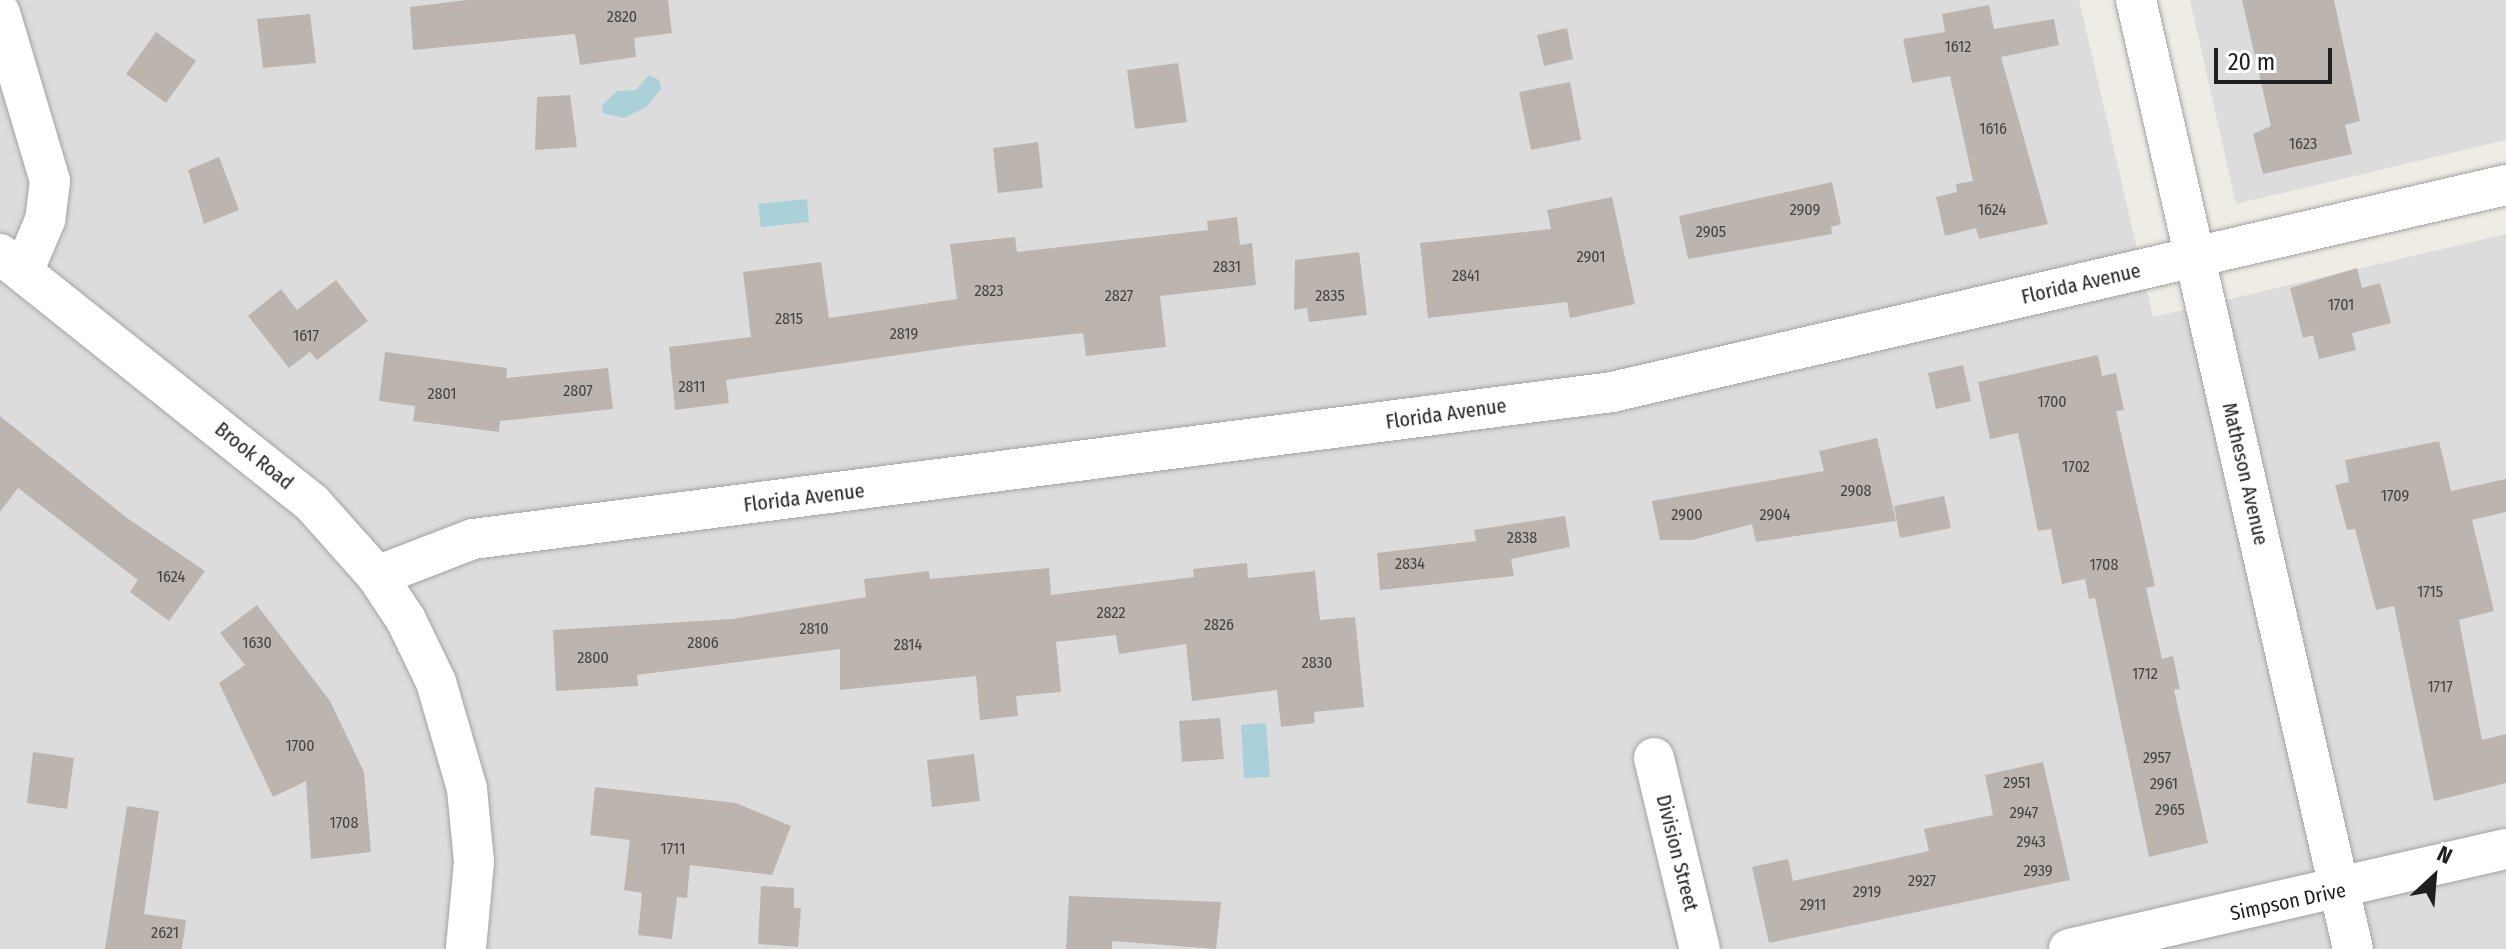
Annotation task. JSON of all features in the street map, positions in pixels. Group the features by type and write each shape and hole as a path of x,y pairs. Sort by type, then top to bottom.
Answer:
{"street":[{"name":"Matheson Avenue","path":"2136,0 2353,949"},
{"name":"Brook Road","path":"0,13 50,181 45,220 12,263 312,503 377,576 436,682 467,789 474,862 466,949"},
{"name":"Florida Avenue","path":"377,576 473,539 1612,392 2506,185"},
{"name":"Division Street","path":"1654,758 1700,949"},
{"name":"Simpson Drive","path":"2069,949 2340,891 2506,849"}],"shaded area":[{"path":"0,0 2079,0 2153,317 2506,234 2506,949 0,949"},
{"path":"2190,0 2506,0 2506,140 2236,204"}],"water":[{"path":"649,75 659,80 661,89 646,107 624,118 603,113 602,105 617,91 636,90"},
{"path":"807,199 809,222 761,227 758,204"},
{"path":"1266,723 1270,777 1244,778 1241,725"}],"building":[{"path":"467,0 668,0 672,33 634,38 636,57 580,65 575,34 413,50 410,7"},
{"path":"2242,0 2334,0 2360,121 2345,125 2352,154 2263,174 2253,134 2271,126"},
{"path":"1989,5 1994,29 2054,19 2059,45 2001,57 2048,224 1979,239 1976,228 1945,236 1936,197 1957,192 1956,184 1973,181 1950,76 1912,83 1903,39 1945,32 1942,14"},
{"path":"310,14 316,63 263,68 257,19"},
{"path":"1567,28 1573,59 1544,66 1537,35"},
{"path":"156,32 196,61 166,103 126,74"},
{"path":"1178,63 1187,122 1135,129 1127,70"},
{"path":"1570,82 1581,140 1531,150 1519,92"},
{"path":"570,95 577,147 535,150 537,97"},
{"path":"1038,142 1043,188 998,193 993,148"},
{"path":"219,157 239,210 204,224 188,170"},
{"path":"1832,182 1841,224 1831,227 1832,234 1688,259 1679,216"},
{"path":"1612,197 1635,304 1570,318 1567,302 1428,318 1420,243 1551,229 1547,210"},
{"path":"1237,217 1240,245 1252,243 1256,285 1160,296 1166,347 1086,356 1083,333 961,346 726,380 729,403 675,410 669,347 751,337 743,272 821,262 829,318 957,299 950,244 1015,237 1017,252 1208,230 1207,221"},
{"path":"1359,252 1367,315 1309,322 1307,308 1294,310 1295,260"},
{"path":"2357,268 2362,288 2380,283 2391,323 2352,333 2356,350 2319,359 2313,335 2303,338 2290,288"},
{"path":"336,280 368,321 317,360 310,352 289,368 248,316 281,289 297,310"},
{"path":"385,352 507,368 506,378 608,368 613,409 500,421 499,432 413,421 415,406 379,401"},
{"path":"2098,355 2102,376 2116,373 2124,410 2116,411 2155,586 2146,588 2162,659 2173,656 2180,689 2174,690 2208,843 2149,857 2095,598 2089,599 2085,579 2062,584 2051,529 2038,531 2018,433 1990,439 1978,382"},
{"path":"1963,365 1971,401 1936,409 1928,373"},
{"path":"0,416 127,518 205,571 169,621 130,592 138,580 18,488 0,512"},
{"path":"1877,438 1896,521 1756,542 1752,524 1692,540 1660,540 1652,501 1824,471 1819,451"},
{"path":"2439,441 2451,491 2506,479 2506,512 2472,520 2494,611 2459,620 2482,740 2506,734 2506,783 2434,801 2394,606 2376,610 2355,529 2347,530 2335,485 2349,482 2345,460"},
{"path":"1944,496 1951,528 1900,538 1894,506"},
{"path":"1565,516 1570,547 1511,559 1514,576 1380,590 1377,553 1476,541 1474,530"},
{"path":"1247,563 1248,578 1315,571 1320,620 1355,617 1364,707 1314,712 1315,723 1281,727 1277,690 1192,701 1186,644 1119,654 1116,635 1056,642 1061,692 1016,696 1018,716 980,720 976,676 840,690 840,649 637,675 638,686 556,691 553,630 732,619 866,597 864,579 929,571 930,579 1049,568 1051,595 1194,577 1193,569"},
{"path":"257,605 330,701 364,772 371,852 311,859 306,781 273,797 219,683 245,665 220,633"},
{"path":"1220,718 1224,759 1182,762 1179,721"},
{"path":"33,752 74,758 67,809 27,803"},
{"path":"974,754 980,801 932,807 927,760"},
{"path":"2043,762 2070,880 1769,943 1752,867 1788,859 1793,881 1929,851 1924,829 1993,815 1985,775"},
{"path":"595,787 736,803 791,826 772,875 690,865 687,898 677,897 672,939 638,935 642,893 624,890 630,840 590,835"},
{"path":"127,806 159,811 144,914 186,920 182,949 105,949"},
{"path":"761,886 794,888 794,908 801,908 798,947 758,944"},
{"path":"1069,896 1221,902 1216,949 1112,941 1112,949 1066,949"}]}
